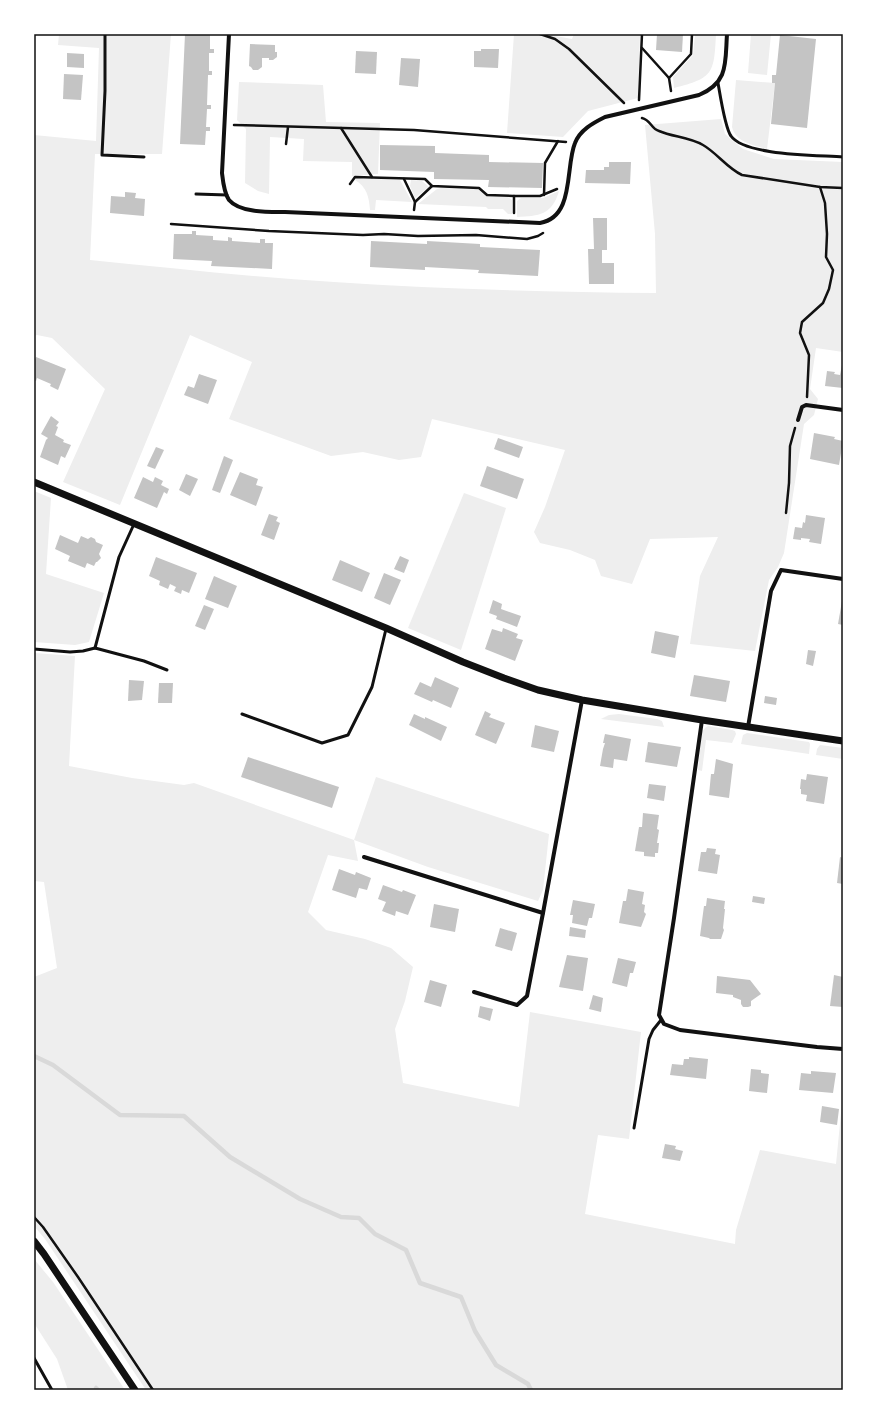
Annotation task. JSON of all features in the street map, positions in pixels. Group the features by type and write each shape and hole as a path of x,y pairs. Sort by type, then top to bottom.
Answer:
{"street":[{"path":"228,34 222,173 225,190 229,200 238,207 255,211 540,222 546,222 556,215 564,203 572,154 575,142 582,131 592,123 605,117 699,95 713,88 718,83 724,69 727,34"},
{"path":"798,420 802,407 809,405 843,410"},
{"path":"34,482 386,628 463,662 538,690 582,700 843,741"},
{"path":"748,727 771,591 781,570 843,579"},
{"path":"474,992 517,1005 527,996 582,700"},
{"path":"702,720 674,918 659,1008 661,1020 671,1028 680,1030 817,1047 843,1048"},
{"path":"364,857 543,914"},
{"path":"34,1241 135,1390"}],"lane":[{"path":"105,34 105,91 102,155 144,157"},
{"path":"718,83 730,136 740,144 764,151 843,157"},
{"path":"196,194 227,195"},
{"path":"95,648 119,557 134,524"},
{"path":"242,714 322,743 348,735 372,687 386,628"},
{"path":"34,649 70,652 95,648 144,661 167,670"},
{"path":"634,1128 649,1039 653,1030 661,1020"},
{"path":"34,1358 52,1390"}],"path":[{"path":"540,34 555,39 569,49 624,104"},
{"path":"642,34 638,100 645,98"},
{"path":"669,78 691,54 692,34"},
{"path":"641,48 669,78 672,91 665,93"},
{"path":"639,118 646,119 658,131 678,136 702,145 721,158 737,173 742,175 820,187 843,188"},
{"path":"224,125 414,130 575,142"},
{"path":"286,144 288,127"},
{"path":"341,128 372,178"},
{"path":"544,195 545,164 558,141"},
{"path":"350,184 355,177 425,179 432,186 479,188 487,195 514,196 540,196 557,189"},
{"path":"404,179 415,202 414,217"},
{"path":"415,202 432,186"},
{"path":"809,405 806,398 809,355 800,333 802,322 823,303 829,289 833,270 826,256 827,234 825,203 820,187"},
{"path":"514,196 514,221"},
{"path":"171,224 269,231 363,235 476,235 527,239 538,236 544,232"},
{"path":"786,513 789,483 790,446 798,420"},
{"path":"34,1217 43,1227 73,1270 153,1390"}],"shaded area":[{"path":"59,34 171,34 162,154 95,154 90,260 242,275 414,287 656,293 655,234 645,125 721,119 725,134 743,149 774,159 843,162 843,352 816,348 810,389 818,399 814,415 804,424 784,553 778,567 769,580 755,651 690,644 700,576 718,537 650,539 632,584 601,576 595,560 570,550 540,543 534,532 545,507 565,450 432,419 421,457 399,460 363,452 331,456 229,419 252,362 190,335 120,505 63,482 105,389 52,338 37,335 34,336 34,135 96,141 99,48 58,45"},
{"path":"514,34 545,34 572,39 574,34 640,34 638,98 588,111 563,137 507,133"},
{"path":"695,34 716,34 712,66 704,77 697,81 674,88 673,77 693,55"},
{"path":"751,34 771,34 767,75 748,73"},
{"path":"736,80 775,83 767,149 741,140 734,132 732,127"},
{"path":"239,82 323,85 326,122 380,123 378,174 352,176 352,162 303,161 304,139 270,137 269,194 258,191 245,183 246,129 237,120"},
{"path":"356,178 400,180 412,202 376,200 375,210 370,210 367,193 365,189 355,180"},
{"path":"411,180 422,181 429,187 415,198 410,186"},
{"path":"437,189 477,189 487,196 508,197 512,200 512,214 508,214 503,209 488,209 486,207 418,204"},
{"path":"559,191 553,205 544,213 532,216 517,217 517,201 521,198 543,198"},
{"path":"34,491 51,498 46,574 104,593 89,642 75,645 34,642"},
{"path":"464,493 506,508 461,650 408,628"},
{"path":"34,653 75,656 69,766 132,778 184,785 194,783 354,840 358,861 328,855 308,912 326,930 365,939 391,948 413,967 405,1001 395,1029 403,1083 519,1107 530,1012 641,1032 629,1139 598,1135 585,1214 735,1244 736,1230 760,1150 836,1164 843,1093 843,1390 146,1390 45,1239 34,1226 34,977 57,968 44,882 34,881"},
{"path":"619,714 657,719 662,721 664,727 601,719 609,715"},
{"path":"708,726 732,730 735,731 736,734 732,743 706,740 702,771 698,770 702,732"},
{"path":"747,733 809,742 809,754 741,744 743,735"},
{"path":"820,745 843,748 843,759 816,755 817,749"},
{"path":"376,777 549,834 543,890 538,901 428,867 354,840"},
{"path":"34,1259 53,1282 125,1390 68,1390 57,1359 34,1323"}],"building":[{"path":"185,34 210,34 210,49 214,49 214,53 209,53 209,71 212,71 212,75 208,75 207,105 211,105 211,109 207,109 206,127 210,127 210,131 206,131 205,145 180,144"},
{"path":"657,34 683,34 682,52 656,50"},
{"path":"780,35 816,39 807,128 771,124 775,83 772,83 772,75 776,75"},
{"path":"250,44 275,45 277,57 273,60 269,60 269,58 262,58 262,67 258,70 253,70 249,66"},
{"path":"481,49 499,49 498,68 474,67 474,51 481,51"},
{"path":"356,51 377,52 376,74 355,73"},
{"path":"67,53 84,54 84,68 67,67"},
{"path":"401,58 420,59 418,87 399,85"},
{"path":"64,74 83,75 81,100 63,99"},
{"path":"380,145 435,146 435,153 489,155 489,162 543,163 542,188 488,187 489,180 434,179 434,172 380,170"},
{"path":"609,162 631,162 630,184 585,183 586,170 604,170 604,167 609,167"},
{"path":"125,192 136,193 135,198 145,199 144,216 110,213 111,196 125,197"},
{"path":"593,218 607,218 607,250 602,250 602,263 614,263 614,284 589,284 588,249 594,249"},
{"path":"192,231 196,231 196,235 213,236 213,240 228,241 228,237 232,238 232,241 260,243 260,239 265,239 265,243 273,243 272,269 211,266 212,261 173,259 174,234 192,234"},
{"path":"371,241 427,244 427,241 480,244 480,247 540,250 538,276 478,273 479,270 425,267 425,270 370,267"},
{"path":"36,357 66,369 58,390 50,386 51,384 37,378 36,381 34,380 34,362"},
{"path":"842,365 843,388 825,386 827,371 835,372 834,374 840,375"},
{"path":"199,374 217,380 208,404 184,395 188,386 194,388"},
{"path":"51,416 59,422 56,426 58,427 55,435 64,440 63,442 71,445 65,458 61,456 58,465 40,457 48,438 41,434"},
{"path":"814,433 835,437 834,439 843,441 839,465 810,459"},
{"path":"498,438 523,447 519,458 494,449"},
{"path":"156,447 164,450 155,469 147,466"},
{"path":"224,456 233,460 220,493 212,490"},
{"path":"487,466 524,479 517,499 480,486"},
{"path":"240,472 258,479 256,485 263,487 256,506 230,495"},
{"path":"186,474 198,479 190,496 179,490"},
{"path":"143,477 153,482 155,477 163,481 161,485 169,489 167,494 164,492 157,508 134,498"},
{"path":"269,514 278,517 276,521 280,523 274,540 261,535"},
{"path":"806,515 825,518 821,544 809,542 810,539 793,539 795,527 802,528 803,522 805,523"},
{"path":"60,535 78,543 81,536 88,539 91,537 95,539 96,542 103,545 99,554 101,558 94,566 87,563 85,568 68,561 70,556 55,549"},
{"path":"400,556 409,560 404,573 394,569"},
{"path":"156,557 197,573 189,593 182,590 181,594 174,591 176,587 170,584 168,589 159,585 160,581 149,576"},
{"path":"340,560 370,573 362,592 332,580"},
{"path":"384,573 401,580 390,605 374,598"},
{"path":"214,576 237,586 228,608 205,599"},
{"path":"493,600 502,604 501,609 521,616 517,627 496,619 497,616 489,613"},
{"path":"843,601 843,625 838,624"},
{"path":"204,605 214,609 205,630 195,626"},
{"path":"503,628 518,634 516,638 523,640 515,661 485,649 492,629 502,632"},
{"path":"655,631 679,636 675,658 651,653"},
{"path":"808,650 816,651 813,666 806,664"},
{"path":"694,675 730,681 726,702 690,696"},
{"path":"435,677 459,688 451,708 414,694 420,682 431,687"},
{"path":"129,680 144,681 142,700 128,701"},
{"path":"159,683 173,683 172,703 158,703"},
{"path":"765,696 777,698 776,705 764,703"},
{"path":"485,711 491,714 489,717 505,723 496,744 475,735"},
{"path":"414,714 425,719 425,717 447,727 441,741 409,725"},
{"path":"535,725 559,731 554,752 531,747"},
{"path":"605,734 631,739 627,761 614,759 613,768 600,766 605,743 603,743"},
{"path":"648,742 681,747 677,767 645,762"},
{"path":"248,757 339,787 332,808 241,777"},
{"path":"716,759 733,764 729,798 709,795 711,774 714,774"},
{"path":"807,774 828,777 824,804 806,801 807,795 801,794 801,779 806,780"},
{"path":"649,784 666,786 664,801 647,798"},
{"path":"643,813 659,815 657,843 659,843 658,853 655,853 655,857 644,856 644,852 635,851 639,827 642,827"},
{"path":"707,848 716,849 715,854 720,855 717,874 698,871 701,852 706,852"},
{"path":"840,857 843,858 843,884 837,883"},
{"path":"339,869 355,875 356,872 371,878 367,890 359,888 356,898 332,890"},
{"path":"383,885 416,895 408,915 396,911 395,916 382,911 386,902 378,899"},
{"path":"628,889 644,892 642,904 645,905 644,912 646,914 641,927 619,923 623,901 626,901"},
{"path":"753,896 765,898 764,904 752,902"},
{"path":"707,898 725,901 724,930 721,939 710,939 700,936 704,906 706,906"},
{"path":"573,900 595,904 592,918 589,918 587,926 572,923 573,915 570,915"},
{"path":"434,904 459,909 455,932 430,927"},
{"path":"570,927 586,930 585,938 569,936"},
{"path":"500,928 517,933 512,951 495,946"},
{"path":"567,955 588,958 583,991 559,987"},
{"path":"618,958 636,962 633,973 630,973 627,987 612,983"},
{"path":"834,975 843,977 843,1007 830,1006"},
{"path":"717,976 750,980 761,994 751,1001 751,1006 743,1007 741,1000 733,997 733,995 716,993"},
{"path":"430,980 447,985 441,1007 424,1002"},
{"path":"593,995 603,998 601,1012 589,1009"},
{"path":"480,1006 493,1009 490,1021 478,1017"},
{"path":"689,1057 708,1059 706,1079 670,1075 672,1064 683,1065 684,1059 689,1059"},
{"path":"751,1069 761,1070 761,1073 769,1074 767,1093 749,1091"},
{"path":"811,1071 836,1073 833,1093 799,1090 801,1073 811,1074"},
{"path":"822,1106 839,1109 837,1125 820,1122"},
{"path":"665,1144 676,1146 675,1149 683,1151 680,1161 662,1158"}],"waterway":[{"path":"34,1056 53,1065 120,1115 184,1116 230,1157 300,1199 341,1217 359,1218 375,1234 406,1250 420,1283 461,1297 475,1331 496,1365 528,1384 531,1390"}]}
